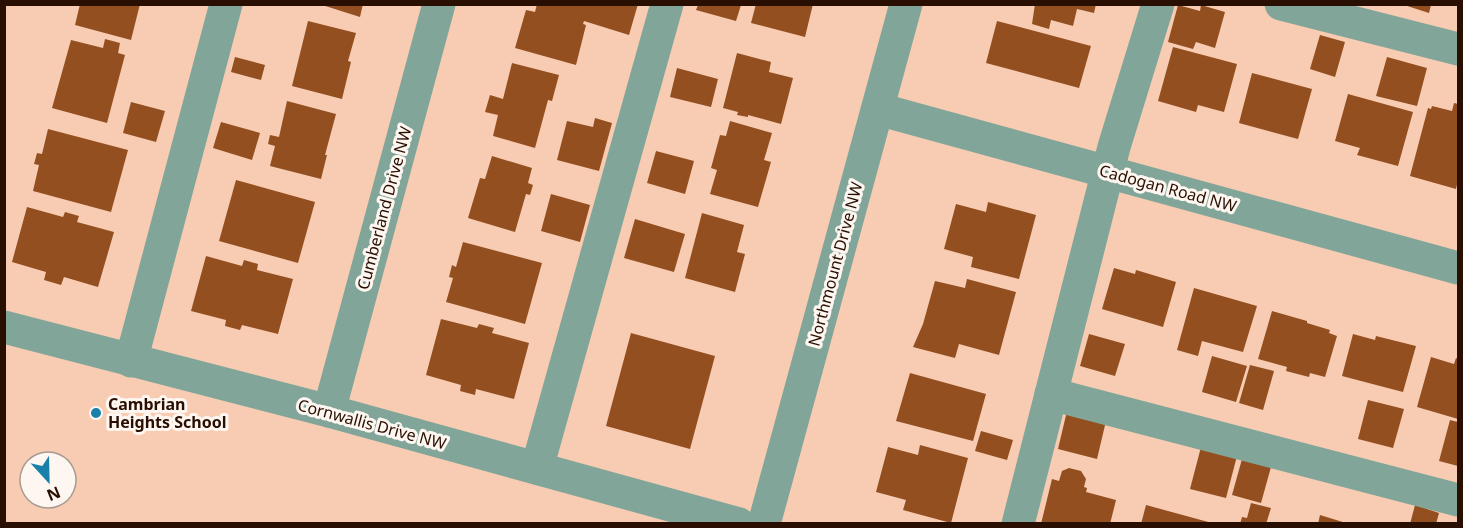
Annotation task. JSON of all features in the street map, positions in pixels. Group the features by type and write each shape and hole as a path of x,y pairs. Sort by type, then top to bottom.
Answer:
{"street":[{"path":"131,361 226,4"},
{"name":"Cumberland Drive NW","path":"329,411 439,4"},
{"path":"537,468 667,4"},
{"name":"Northmount Drive NW","path":"764,524 906,4"},
{"path":"1018,524 1107,172 1158,4"},
{"path":"1281,4 1458,49"},
{"name":"Cadogan Road NW","path":"878,109 1458,268"},
{"name":"Cornwallis Drive NW","path":"4,327 329,411 739,524"},
{"path":"1051,394 1458,500"}],"building":[{"path":"80,4 140,4 131,40 75,25"},
{"path":"319,4 363,4 360,17"},
{"path":"537,4 638,4 629,35 584,21 583,24 586,25 576,65 515,48 526,10 535,12"},
{"path":"756,4 813,4 805,37 751,23"},
{"path":"1035,4 1096,4 1094,13 1077,9 1073,26 1051,20 1049,29 1032,24"},
{"path":"698,5 741,5 736,21 696,10"},
{"path":"1178,5 1200,11 1201,5 1225,12 1215,48 1196,42 1193,49 1168,42"},
{"path":"1404,5 1431,5 1429,13"},
{"path":"308,21 356,33 348,61 351,62 342,99 292,86"},
{"path":"997,21 1091,46 1079,88 986,63"},
{"path":"1320,35 1345,42 1335,77 1310,69"},
{"path":"105,39 120,43 118,53 125,55 107,123 52,108 71,40 103,48"},
{"path":"1173,47 1237,64 1224,112 1198,105 1196,112 1158,101"},
{"path":"737,53 771,62 769,72 793,78 781,124 748,115 748,117 737,115 738,112 723,108"},
{"path":"235,57 265,65 261,80 231,72"},
{"path":"1387,57 1427,68 1417,106 1376,96"},
{"path":"512,63 559,75 552,101 548,100 535,148 493,136 498,115 485,112 490,95 503,99"},
{"path":"677,68 718,79 711,107 670,97"},
{"path":"1252,73 1312,89 1298,139 1239,123"},
{"path":"1348,94 1413,112 1398,166 1357,155 1360,148 1335,141"},
{"path":"287,101 336,114 321,179 270,166 275,146 268,144 270,135 279,137"},
{"path":"131,102 165,111 156,142 123,133"},
{"path":"1454,103 1458,104 1456,189 1410,176 1428,108 1431,109 1432,106 1452,111"},
{"path":"595,118 612,123 599,171 557,160 567,121 593,127"},
{"path":"730,121 772,133 764,160 771,162 758,207 710,194 717,170 711,168 720,135 726,136"},
{"path":"221,122 260,133 252,160 213,148"},
{"path":"48,129 128,150 111,212 33,191 39,165 34,164 37,153 42,154"},
{"path":"656,151 694,161 685,194 647,183"},
{"path":"492,156 532,168 528,183 533,185 530,195 526,194 515,232 468,218 480,178 485,179"},
{"path":"236,180 315,202 298,263 219,241"},
{"path":"551,194 590,205 580,242 541,231"},
{"path":"988,202 1036,215 1019,279 971,267 973,257 944,249 956,204 986,212"},
{"path":"27,207 63,217 65,212 79,216 77,222 114,232 98,287 64,277 61,285 44,280 46,272 12,262"},
{"path":"702,213 744,225 737,252 745,254 735,292 685,278"},
{"path":"635,219 685,234 674,272 624,258"},
{"path":"463,242 542,263 525,324 446,302 453,278 449,277 452,265 456,267"},
{"path":"206,256 242,266 244,260 258,264 257,270 293,279 278,334 242,325 240,330 225,326 226,320 191,311"},
{"path":"1114,268 1135,274 1136,270 1176,282 1163,327 1102,309"},
{"path":"967,279 1016,292 999,355 959,344 955,358 913,347 923,324 935,281 965,288"},
{"path":"1194,288 1257,306 1243,352 1202,341 1198,356 1177,350"},
{"path":"1272,311 1307,321 1307,323 1330,330 1329,333 1337,336 1325,377 1310,373 1309,377 1286,371 1287,367 1258,359"},
{"path":"441,319 477,328 479,324 494,328 492,333 529,343 514,399 476,389 475,395 460,391 461,385 426,375"},
{"path":"631,333 715,356 690,449 606,426"},
{"path":"1089,334 1125,344 1115,376 1080,366"},
{"path":"1353,334 1375,340 1376,336 1416,346 1403,392 1342,376"},
{"path":"1212,356 1247,366 1236,402 1202,392"},
{"path":"1431,357 1454,364 1456,358 1458,359 1458,419 1417,407"},
{"path":"1250,365 1274,371 1263,410 1239,403"},
{"path":"910,373 986,394 973,441 896,421"},
{"path":"1368,400 1404,409 1393,448 1358,439"},
{"path":"1067,411 1106,421 1097,459 1058,449"},
{"path":"1450,420 1458,422 1458,466 1439,461"},
{"path":"981,431 1013,440 1007,460 975,451"},
{"path":"920,445 968,458 951,523 903,510 906,500 876,492 888,447 918,455"},
{"path":"1201,447 1237,456 1226,498 1190,489"},
{"path":"1242,459 1271,467 1261,503 1232,495"},
{"path":"1069,468 1081,471 1086,479 1084,487 1087,488 1086,492 1116,500 1110,524 1041,524 1052,479 1059,481 1062,471"},
{"path":"1251,503 1271,508 1266,524 1240,524 1242,517 1247,518"},
{"path":"1146,505 1212,523 1212,524 1141,524"},
{"path":"1415,505 1439,513 1436,524 1410,524"},
{"path":"1320,515 1346,523 1346,524 1318,524"}],"place":[{"name":"Cambrian Heights School","path":"96,413"}]}
